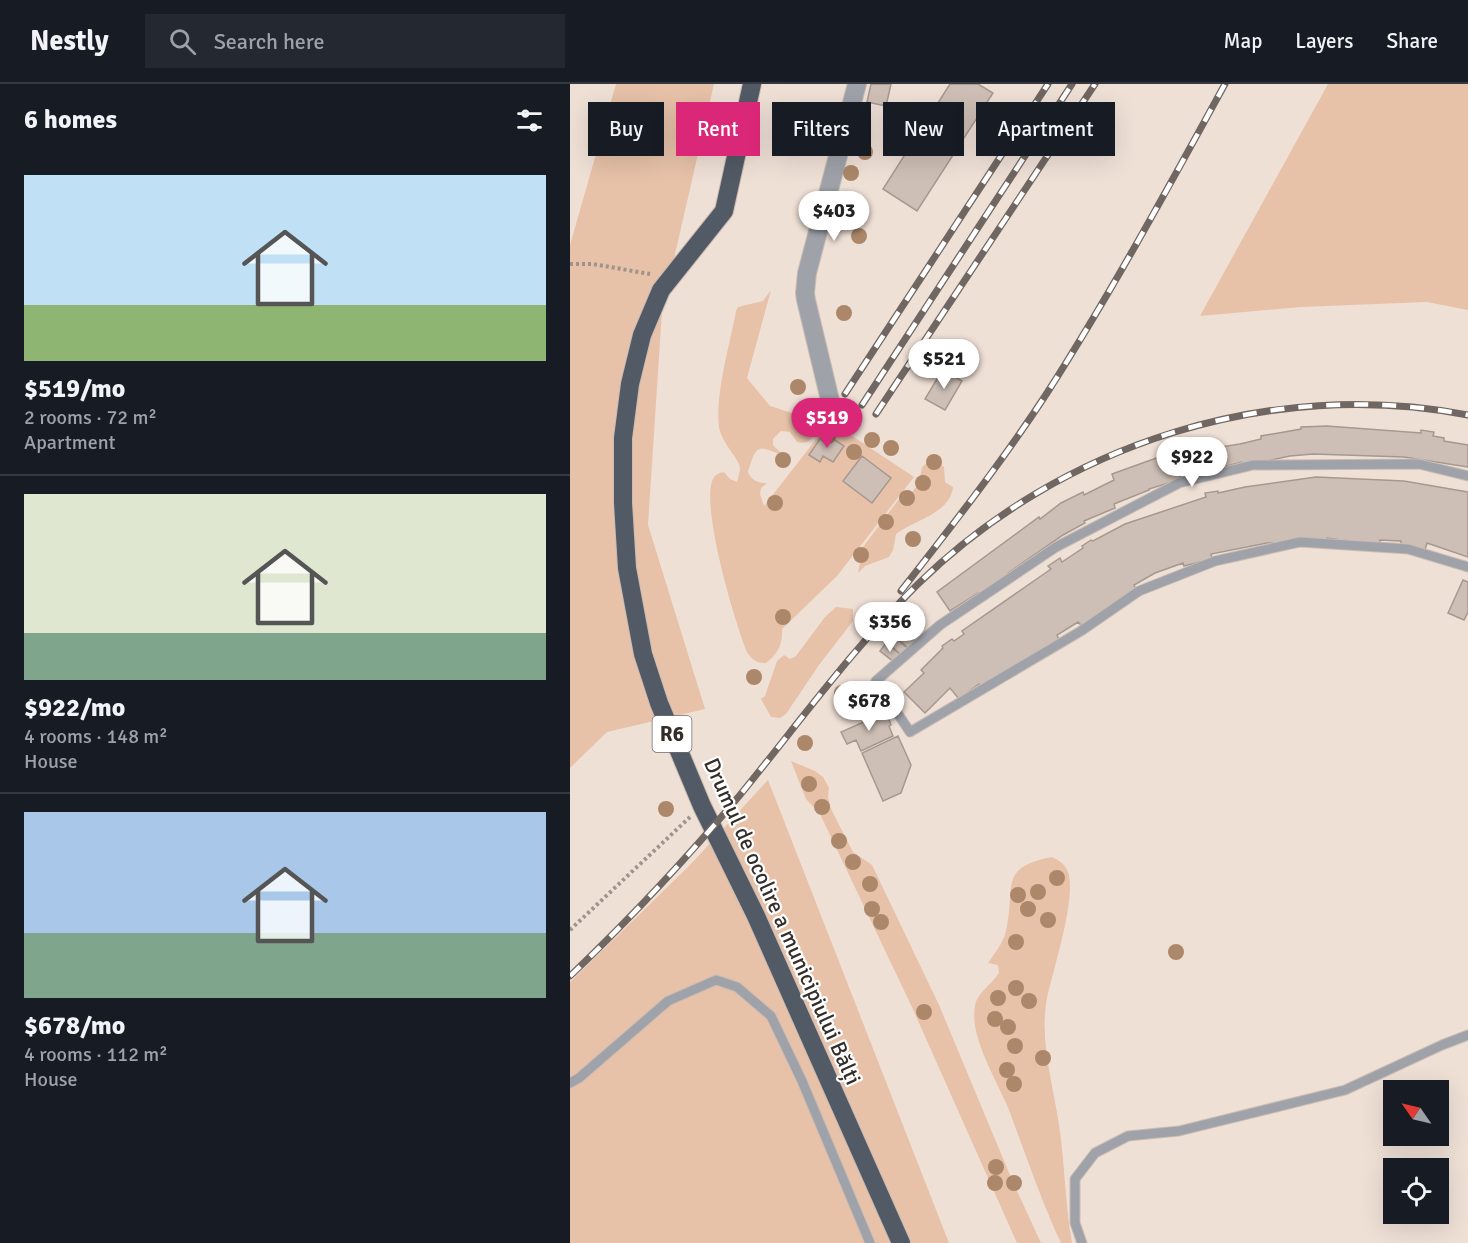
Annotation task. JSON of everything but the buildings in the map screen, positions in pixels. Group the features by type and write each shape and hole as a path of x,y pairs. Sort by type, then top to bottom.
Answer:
{"highway":[{"name":"Drumul de ocolire a municipiului Bălți","path":"752,84 724,211 661,290 652,306 630,384 623,438 625,546 631,594 643,654 659,703 702,806 756,916 901,1243"}],"street":[{"path":"830,400 805,293 807,273 857,84"}],"lane":[{"path":"1468,476 1419,464 1264,464 1179,483 1056,547 940,625 876,681 910,732 1081,631 1139,591 1215,561 1300,542 1408,549 1468,567"},
{"path":"570,1083 579,1078 668,1001 716,980 736,987 771,1016 802,1080 870,1243"},
{"path":"1082,1243 1075,1223 1076,1179 1095,1153 1128,1136 1179,1131 1346,1090 1468,1035"}],"path":[{"path":"570,264 593,264 671,277"},
{"path":"570,930 702,806"}],"shaded area":[{"path":"616,84 714,84 710,102 676,102 676,156 698,156 662,311 648,525 705,709 607,732 570,768 570,245 595,156 664,156 664,102 611,102"},
{"path":"1328,84 1468,84 1468,310 1427,302 1301,307 1200,316"},
{"path":"771,290 747,378 770,406 811,419 813,433 810,440 803,443 797,442 790,432 781,431 773,439 773,445 783,455 763,449 756,452 748,472 756,481 767,483 761,488 760,494 764,506 828,424 837,426 914,477 837,576 782,629 779,648 766,663 757,662 751,657 742,637 715,538 710,493 716,475 724,472 730,479 737,482 740,471 739,464 721,433 718,414 721,384 736,311 738,307 763,301"},
{"path":"933,458 944,467 945,482 953,487 945,504 896,534 889,557 865,566 858,573 860,562 857,555 902,495 912,492 919,484 922,467"},
{"path":"836,607 853,609 853,621 819,665 786,714 780,718 771,717 761,699 765,696 777,661 784,655 790,659 796,656 825,617"},
{"path":"791,761 823,777 829,788 828,797 831,809 853,852 872,865 939,1005 1012,1180 1041,1243 1017,1243 911,1005 820,814 806,799"},
{"path":"768,780 949,1243 570,1243 570,982 690,865"},
{"path":"1052,857 1065,867 1070,883 1067,915 1047,998 1045,1030 1061,1140 1072,1243 1061,1243 1055,1230 1009,1110 980,1045 974,1018 976,1001 999,973 998,965 988,963 1006,931 1013,880 1024,866"}],"railway":[{"path":"845,394 1048,84"},
{"path":"862,405 1072,84"},
{"path":"876,414 1095,84"},
{"path":"901,591 994,469 1047,393 1161,201 1225,84"},
{"path":"570,976 700,842 870,634 918,584 975,535 1036,493 1103,459 1172,433 1245,415 1319,406 1393,406 1468,415"}]}
